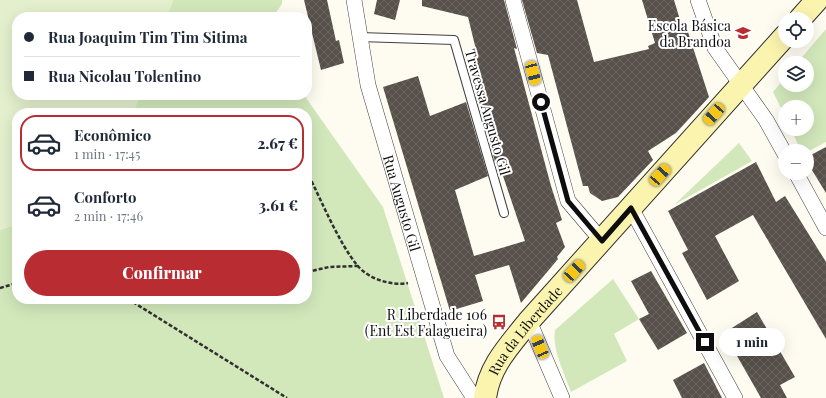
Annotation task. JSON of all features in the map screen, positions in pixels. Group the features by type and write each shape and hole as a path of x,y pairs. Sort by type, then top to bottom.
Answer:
{"street":[{"name":"Rua Augusto Gil","path":"354,0 368,85 447,356 474,398"},
{"path":"513,0 568,201 602,241"},
{"path":"698,0 715,48 766,120 779,144"},
{"path":"806,12 817,0"},
{"name":"Rua da Liberdade","path":"485,398 491,372 502,354 778,44"},
{"path":"800,180 826,228"},
{"path":"631,208 735,398"},
{"path":"530,321 562,398"}],"lane":[{"name":"Travessa Augusto Gil","path":"359,37 454,40 504,213"}],"path":[{"path":"312,182 358,266 380,280 399,284 426,281"},
{"path":"312,271 329,267 358,266"},
{"path":"0,288 12,284"},
{"path":"136,304 287,398"}],"green space":[{"path":"0,0 173,0 169,12 12,12 12,100 138,100 135,108 12,108 12,226 0,230"},
{"path":"173,0 282,0 282,4 276,12 169,12"},
{"path":"826,29 826,142 814,148 814,144 798,144 794,136 814,136 814,100 778,100 778,102 773,92 778,86 778,92 814,92 814,56 803,56 810,48 814,48 814,43"},
{"path":"138,100 308,100 383,207 444,398 0,398 0,230 12,226 12,304 312,304 312,108 135,108"},
{"path":"739,143 752,161 674,205"},
{"path":"613,279 639,319 614,334 627,361 571,392 557,353 555,345 555,330"}],"building":[{"path":"304,0 327,0 336,41 339,40 344,63 321,70 312,33 312,12 307,12"},
{"path":"377,0 400,0 395,20 374,14"},
{"path":"422,0 504,0 517,49 514,48 551,186 562,220 556,223 565,247 557,257 558,259 521,303 509,265 475,275 483,301 450,311 383,87 418,76 430,116 466,102 488,176 455,190 474,256 525,241 501,170 498,172 477,99 483,96 473,60 478,58 468,17 422,6"},
{"path":"522,0 577,0 594,62 649,49 648,46 655,43 642,0 674,0 684,33 688,32 709,97 676,133 648,151 653,160 618,197 602,201 590,193 588,186 583,186 548,55 537,53"},
{"path":"826,147 826,193 814,173 814,153"},
{"path":"756,162 776,202 785,196 826,262 826,339 753,215 715,236 739,281 707,300 682,253 688,250 668,211"},
{"path":"651,271 687,333 658,350 639,319 649,314 631,281"},
{"path":"757,312 795,377 780,385 787,398 761,398 724,333"},
{"path":"704,363 722,398 682,398 673,380"}],"place":[{"name":"Escola Básica da Brandoa","path":"743,33"},
{"name":"R Liberdade 106 (Ent Est Falagueira)","path":"499,322"}],"route":[{"path":"541,102 568,201 602,241 631,208 705,342"}]}
